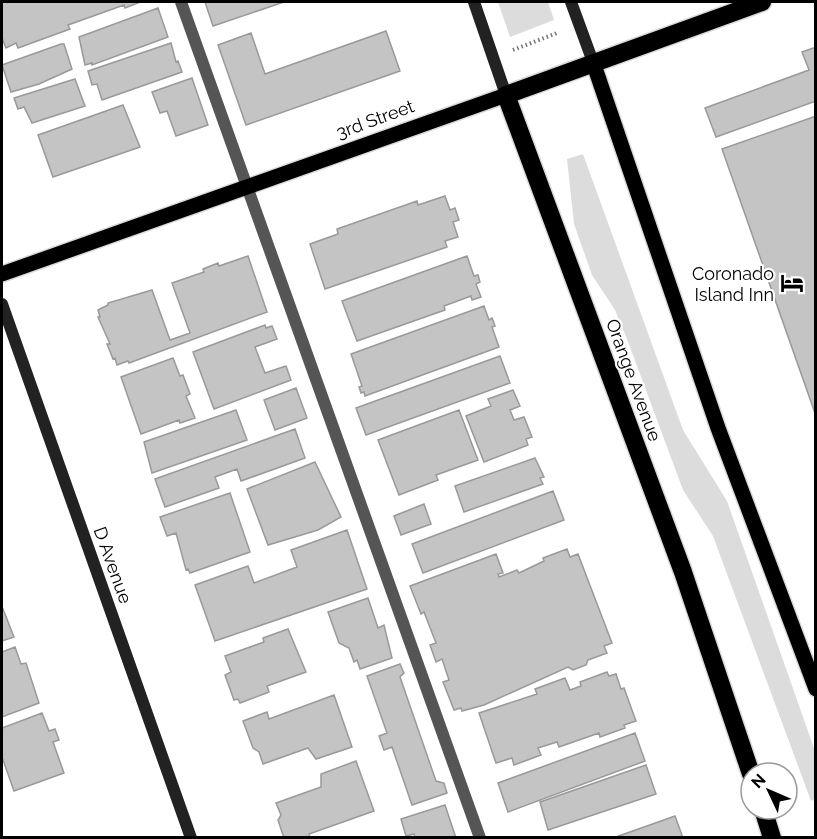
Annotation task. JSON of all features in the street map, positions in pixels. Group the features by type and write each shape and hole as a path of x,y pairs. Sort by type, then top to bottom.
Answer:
{"highway":[{"name":"3rd Street","path":"506,95 762,2"},
{"name":"Orange Avenue","path":"506,95 683,572 747,761"},
{"path":"767,821 772,837"}],"main road":[{"path":"593,62 718,428 816,689"},
{"name":"3rd Street","path":"2,274 506,95"}],"street":[{"name":"Orange Avenue","path":"474,2 506,95"},
{"path":"570,2 593,62"},
{"name":"D Avenue","path":"2,304 191,837"}],"lane":[{"path":"181,2 480,837"}],"path":[{"path":"510,51 557,33"}],"shaded area":[{"path":"498,2 548,2 554,20 510,37"},
{"path":"583,154 683,430 727,501 815,751 815,799 811,801 799,769 799,761 796,761 713,536 683,490 615,310 592,275 574,224 567,159"}],"building":[{"path":"2,2 138,3 125,8 124,5 68,25 70,29 18,48 16,43 6,48 2,38"},
{"path":"205,2 284,2 213,26"},
{"path":"158,8 168,37 92,65 92,63 85,65 79,37"},
{"path":"386,31 400,71 246,125 218,45 251,33 265,74"},
{"path":"171,43 176,62 178,61 182,72 102,100 97,84 92,85 88,71"},
{"path":"64,44 72,69 39,84 11,92 2,65"},
{"path":"816,47 816,101 716,137 705,108 809,70 802,52"},
{"path":"192,78 208,125 176,136 167,111 160,113 152,92"},
{"path":"75,79 85,106 32,123 24,107 18,109 14,98"},
{"path":"123,105 140,147 53,177 38,135"},
{"name":"Coronado Island Inn","path":"816,116 816,416 722,149"},
{"path":"445,196 450,210 455,208 459,220 453,222 458,237 445,241 447,247 325,289 310,244 338,234 337,229 417,201 418,205"},
{"path":"248,256 267,312 129,363 128,361 117,365 107,344 110,344 98,317 100,317 98,310 108,303 152,290 170,340 190,333 172,283 204,272 203,269 218,263 219,266"},
{"path":"467,256 474,276 478,275 480,282 476,284 481,297 472,300 471,296 444,306 445,310 357,341 342,301"},
{"path":"484,306 489,320 492,318 495,326 492,327 499,347 365,396 364,392 361,393 359,387 362,386 351,354"},
{"path":"265,325 266,328 272,326 277,339 255,347 265,373 286,366 291,380 214,409 193,352"},
{"path":"500,356 510,383 366,435 356,408"},
{"path":"173,358 190,394 186,396 195,418 180,423 179,420 141,434 121,377"},
{"path":"296,388 307,418 275,430 264,400"},
{"path":"513,390 520,406 510,410 514,420 524,417 532,437 526,439 528,445 484,462 466,416 491,406 488,399"},
{"path":"236,410 247,440 152,473 144,442"},
{"path":"459,410 478,460 436,475 438,480 399,495 378,440"},
{"path":"295,429 305,458 241,481 237,469 215,477 219,488 165,507 155,479"},
{"path":"535,458 544,477 540,478 543,484 464,512 455,486"},
{"path":"315,462 341,517 318,530 268,545 247,489"},
{"path":"553,491 564,520 423,573 412,544"},
{"path":"230,493 250,552 190,573 188,569 186,570 176,533 167,536 160,517"},
{"path":"424,504 431,524 401,535 394,516"},
{"path":"347,530 367,589 215,641 195,585 248,566 254,583 297,567 291,550"},
{"path":"567,549 570,557 578,554 612,643 604,646 607,653 588,660 586,665 573,670 568,667 484,705 462,711 461,708 454,710 443,682 449,680 442,659 436,662 430,645 436,643 424,612 421,614 410,586 496,554 503,573 498,574 499,577 517,570 519,573 544,561 543,558"},
{"path":"368,598 378,628 384,625 392,658 360,669 357,660 354,662 349,648 339,643 328,612"},
{"path":"2,610 14,637 2,641"},
{"path":"288,629 306,672 267,686 269,692 240,703 238,699 234,700 225,675 231,672 225,656 264,642 263,638"},
{"path":"15,647 21,664 26,663 39,703 2,717 2,652"},
{"path":"400,664 404,673 400,677 436,781 444,783 447,793 412,805 392,747 384,750 379,736 387,733 367,676"},
{"path":"607,672 609,676 616,674 621,689 624,688 636,721 624,725 625,728 600,737 599,733 559,747 557,742 538,748 541,755 514,765 512,758 496,763 479,713 537,694 535,689 565,678 570,690 581,686 580,682"},
{"path":"334,695 352,747 316,759 308,748 263,764 259,752 253,748 243,721 267,712 269,719"},
{"path":"42,713 49,731 55,729 59,740 53,742 64,773 14,791 2,757 2,728"},
{"path":"635,733 645,761 508,812 498,783"},
{"path":"356,761 374,811 309,834 310,838 284,838 278,820 281,815 276,803 321,787 321,774"},
{"path":"646,765 656,794 548,830 540,802"},
{"path":"445,805 456,838 415,838 414,834 406,836 401,819"},
{"path":"675,816 683,838 613,838"}],"place":[{"name":"Coronado Island Inn","path":"792,283"}]}
